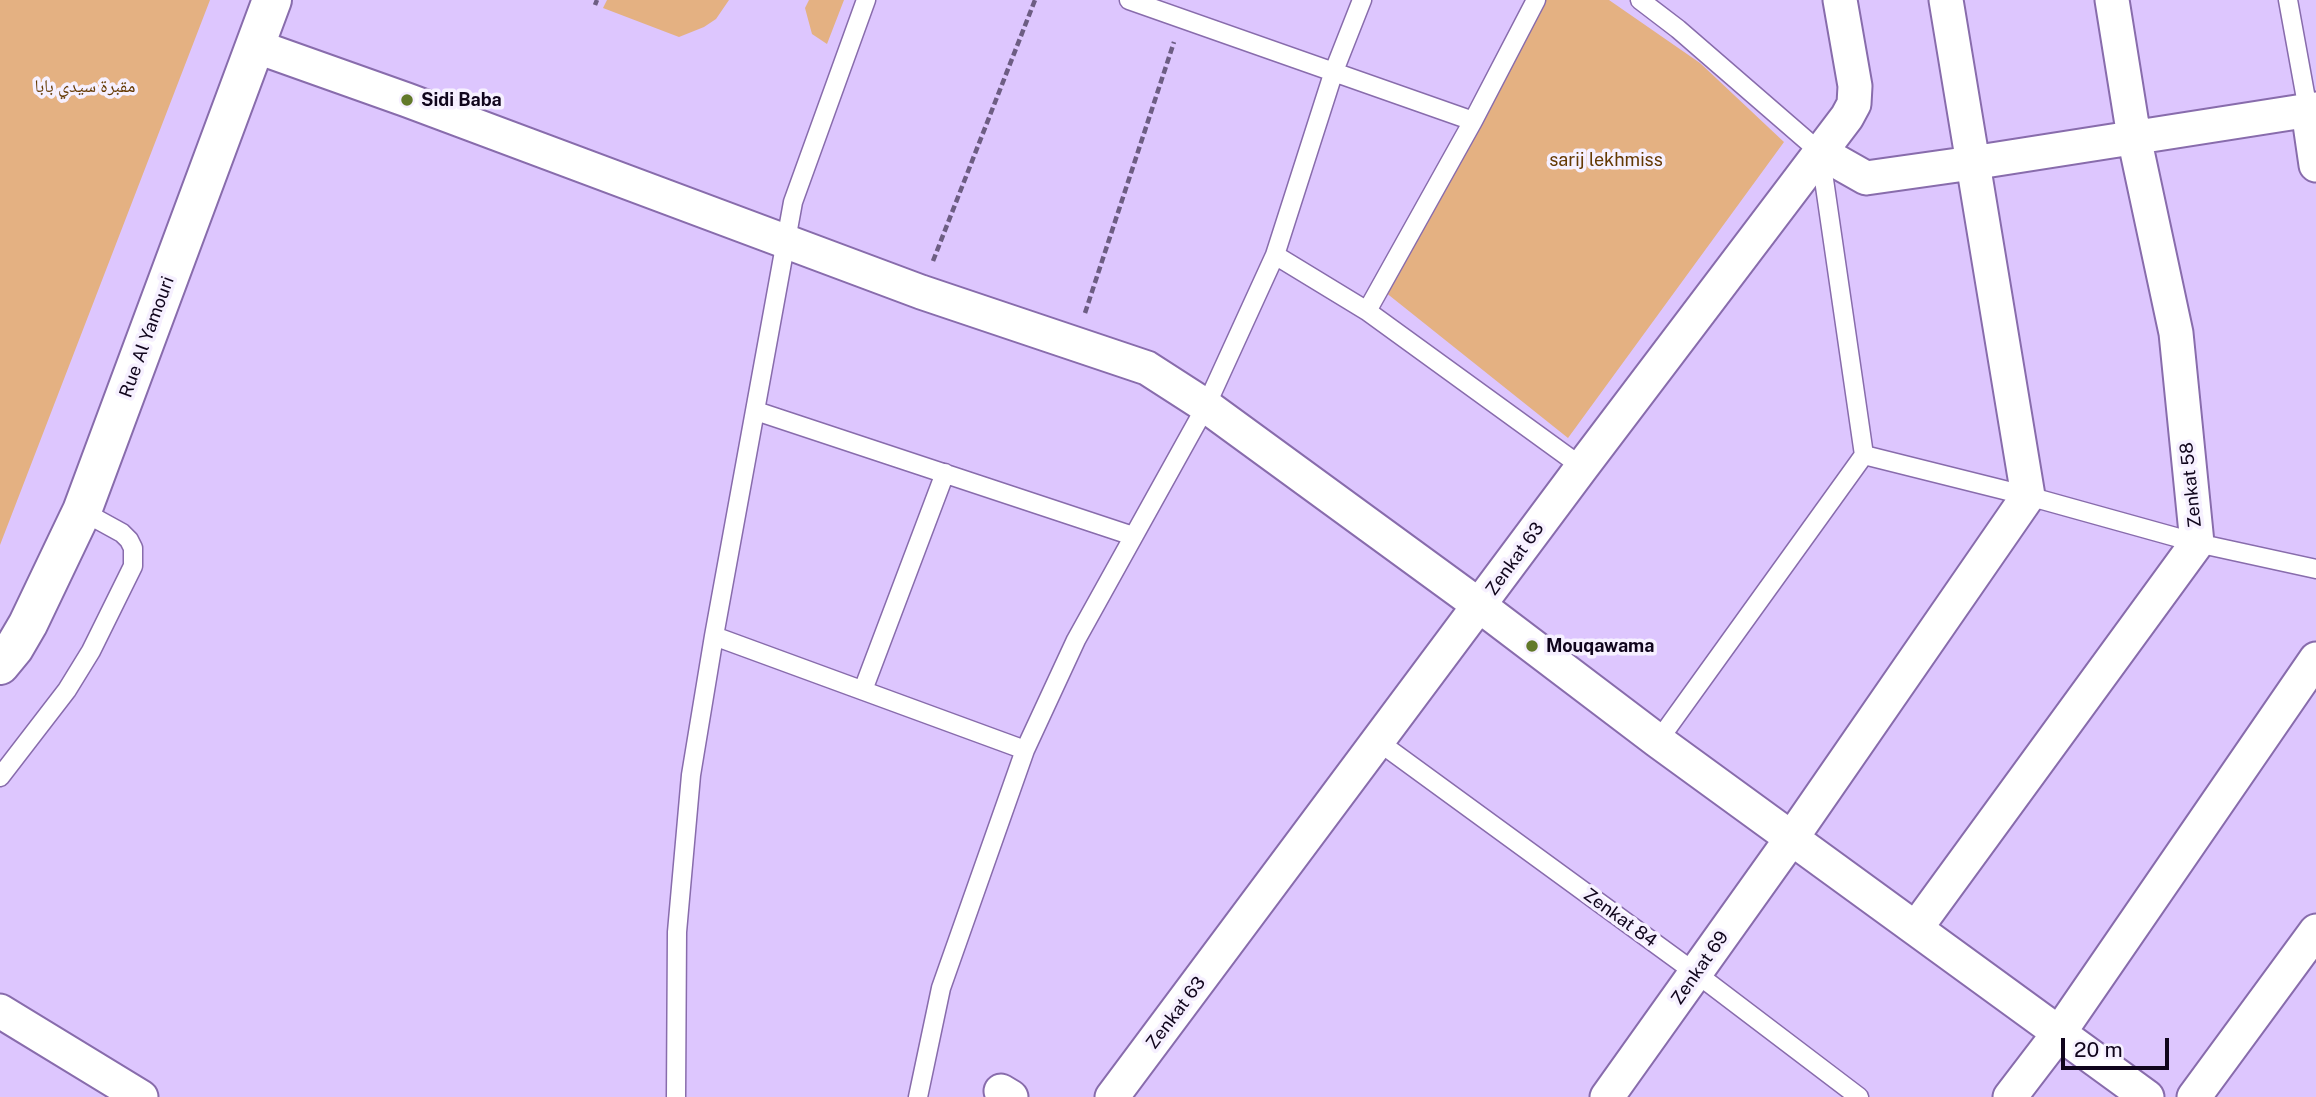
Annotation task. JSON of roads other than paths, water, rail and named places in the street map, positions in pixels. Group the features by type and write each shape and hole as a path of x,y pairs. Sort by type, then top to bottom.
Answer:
{"street":[{"name":"Rue Al Yamouri","path":"0,665 28,624 82,511 272,0"},
{"name":"Zenkat 63","path":"1112,1097 1847,117 1854,104 1855,86 1840,0"},
{"path":"1946,0 2028,496"},
{"name":"Zenkat 58","path":"1916,928 2197,543 2176,333 2134,138 2112,0"},
{"path":"255,46 921,292 1147,368 1206,406 1480,606 1791,839 2147,1097"},
{"path":"1819,152 1866,178 2312,110 2316,165"},
{"name":"Zenkat 69","path":"1607,1097 1791,839 2028,496"},
{"path":"2010,1097 2059,1033 2316,659"},
{"path":"2194,1097 2316,931"},
{"path":"0,1011 141,1097"}],"lane":[{"path":"676,1097 677,932 691,775 714,636 793,202 866,0"},
{"path":"1129,0 1473,121"},
{"path":"918,1097 941,988 1025,750 1076,640 1206,406 1275,255 1334,71 1362,0"},
{"path":"1367,311 1473,121 1536,0"},
{"path":"1640,0 1678,29 1819,152 1864,455 1658,741"},
{"path":"2288,0 2312,110"},
{"path":"1275,255 1367,311 1583,467"},
{"path":"756,411 1133,536"},
{"path":"1864,455 2028,496 2197,543 2316,569"},
{"path":"863,691 945,473"},
{"path":"0,777 67,690 91,650 133,566 133,548 129,540 122,533 82,511"},
{"path":"714,636 1025,750"},
{"name":"Zenkat 84","path":"1380,742 1859,1097"}],"place":[{"name":"Sidi Baba","path":"407,100"},
{"name":"Mouqawama","path":"1532,646"}],"park label":[{"name":"مقبرة سيدي بابا","path":"85,86"},
{"name":"sarij lekhmiss","path":"1606,160"}]}
